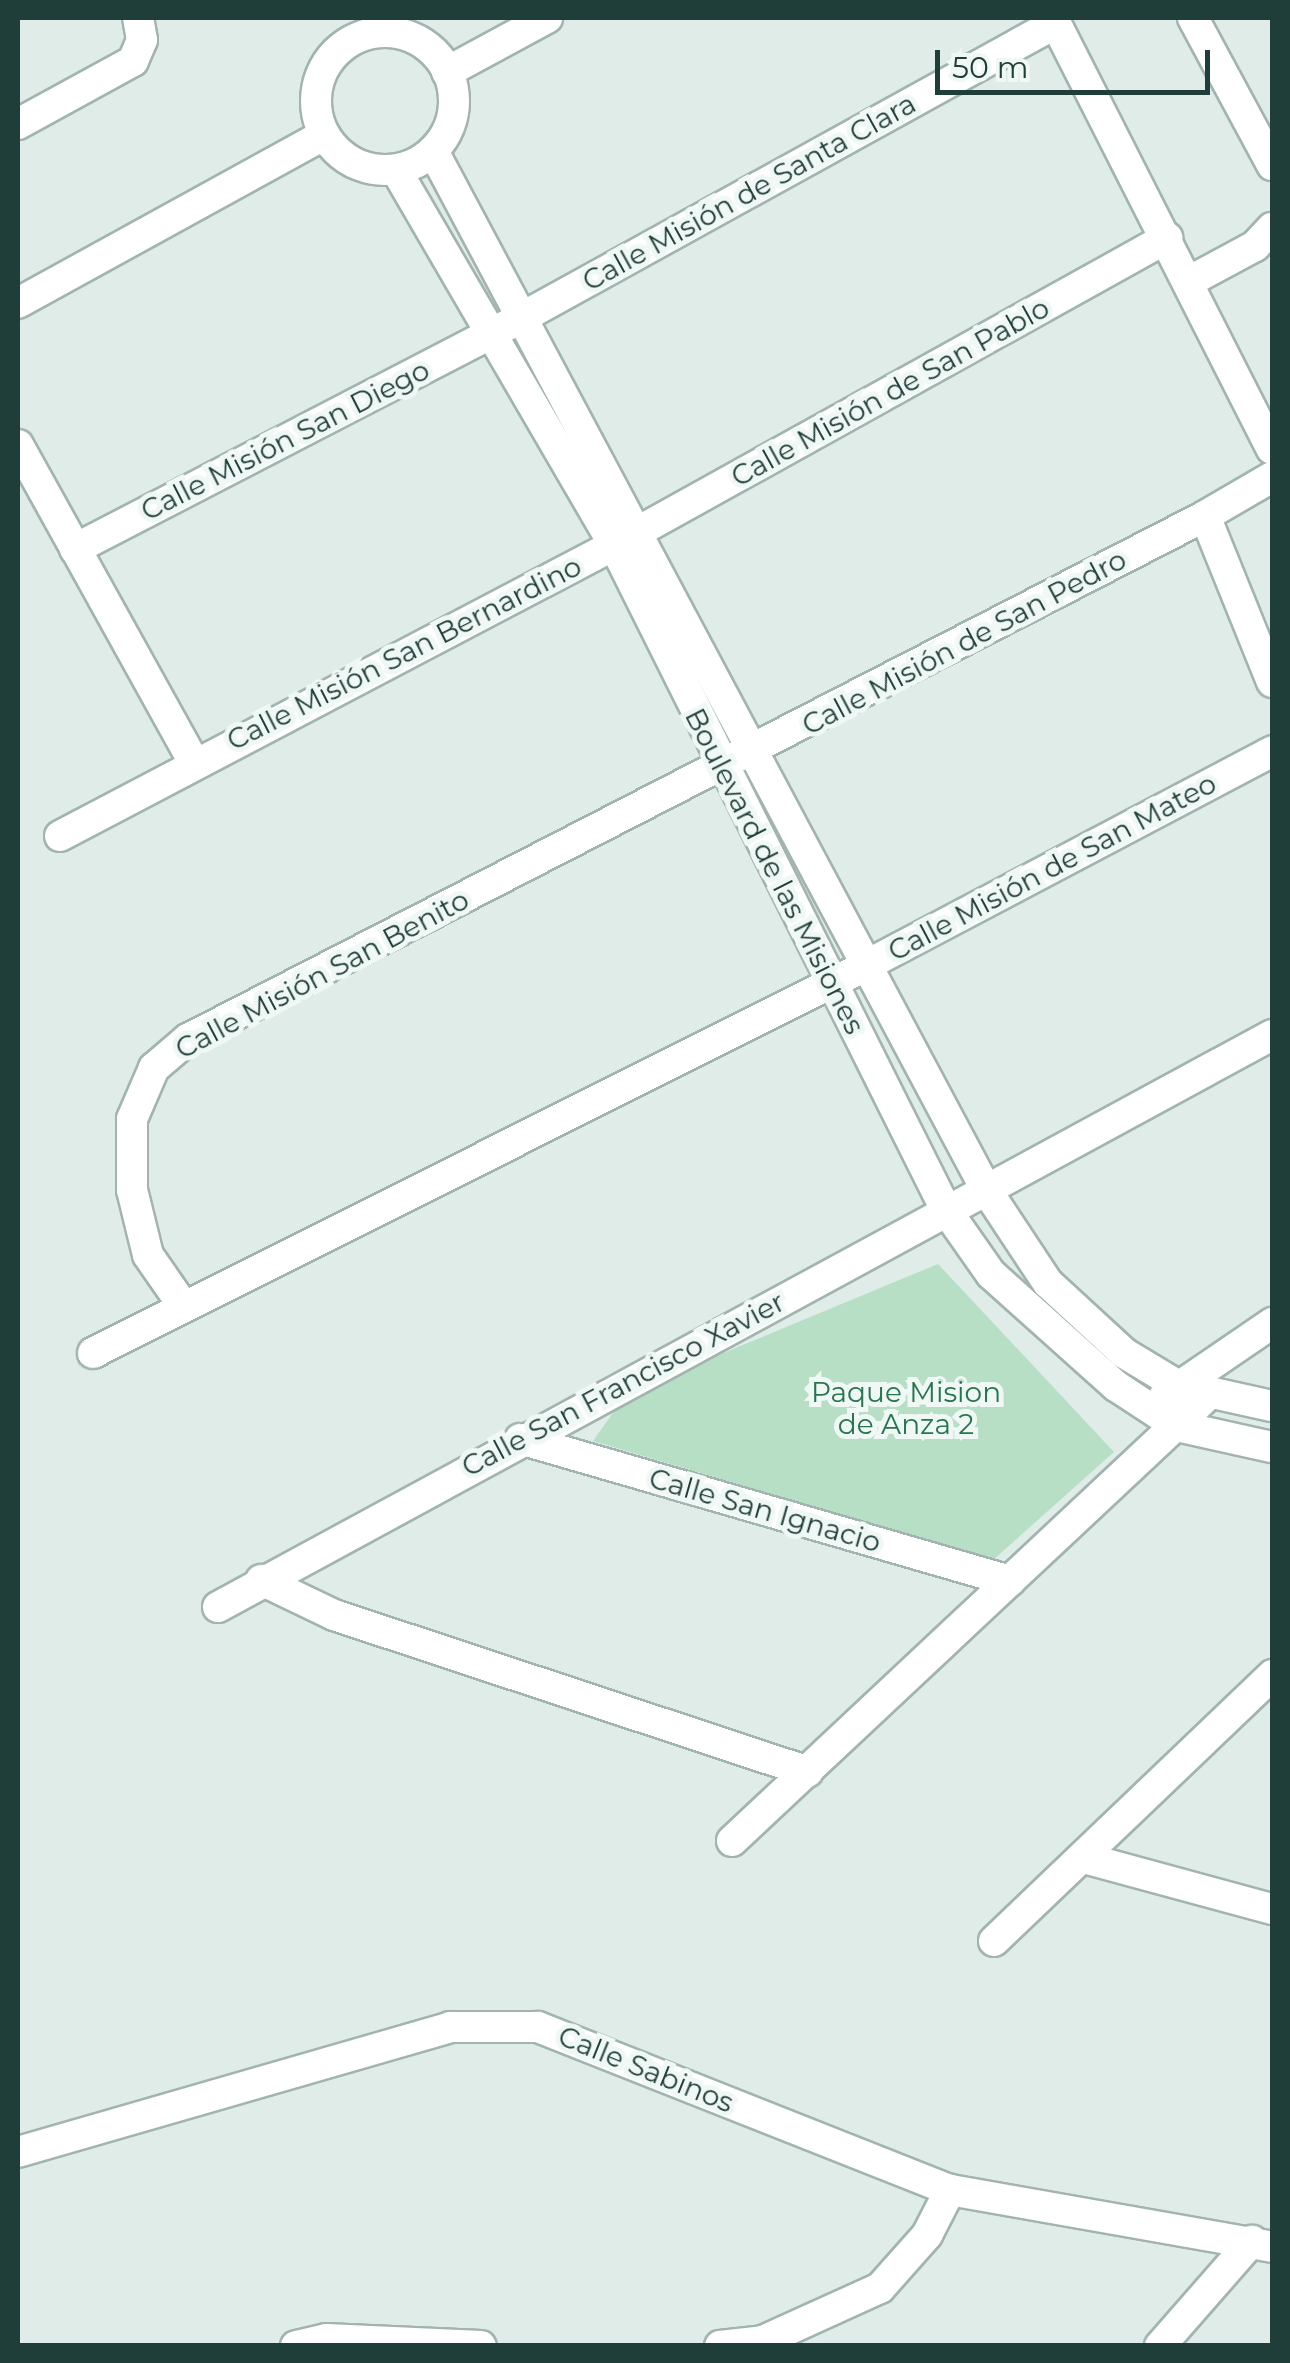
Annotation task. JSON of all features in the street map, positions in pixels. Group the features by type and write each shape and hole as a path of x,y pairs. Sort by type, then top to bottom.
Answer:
{"street":[{"path":"448,72 547,18"},
{"path":"1192,18 1272,165"},
{"path":"1054,20 1272,449"},
{"name":"Calle Misión de Santa Clara","path":"508,324 1054,20"},
{"path":"18,124 133,61 140,29"},
{"path":"375,32 418,40 448,72 452,114 433,151 396,170 355,164 324,134 316,92 336,52 354,40 375,32"},
{"path":"18,303 324,134"},
{"name":"Boulevard de las Misiones","path":"433,151 508,324 626,539 751,753 987,1191 1048,1283 1124,1353 1176,1385 1272,1406"},
{"name":"Boulevard de las Misiones","path":"396,170 508,324"},
{"path":"1188,282 1255,246 1272,228"},
{"name":"Calle Misión de San Pablo","path":"626,539 1166,238"},
{"name":"Calle Misión San Diego","path":"75,549 508,324"},
{"name":"Calle Misión San Bernardino","path":"18,445 194,762"},
{"name":"Calle Misión de San Pedro","path":"720,765 751,753 1205,516 1272,477"},
{"path":"1205,516 1272,682"},
{"name":"Boulevard de las Misiones","path":"626,539 720,765 946,1210 991,1274 1054,1337 1164,1418 1272,1447"},
{"name":"Calle Misión San Bernardino","path":"60,836 194,762 626,539"},
{"name":"Calle Misión de San Mateo","path":"832,982 1272,751"},
{"name":"Calle Misión San Benito","path":"184,1308 148,1255 132,1190 132,1119 154,1068 188,1039 720,765"},
{"path":"93,1353 832,982"},
{"name":"Calle San Francisco Xavier","path":"218,1607 520,1439 1272,1035"},
{"path":"1164,1418 1176,1385 1272,1323"},
{"path":"732,1841 1010,1581 1164,1418 1210,1393"},
{"name":"Calle San Ignacio","path":"520,1439 1010,1581"},
{"path":"261,1580 334,1615 808,1772"},
{"path":"994,1941 1272,1675"},
{"path":"1084,1858 1272,1910"},
{"name":"Calle Sabinos","path":"18,2152 450,2027 538,2027 950,2190 1262,2244"},
{"path":"720,2346 764,2340 880,2288 927,2235 950,2190"},
{"path":"1160,2346 1262,2244"},
{"path":"296,2346 326,2339 481,2346"}],"green space":[{"name":"Paque Mision de Anza 2","path":"938,1264 1114,1452 993,1560 593,1441 627,1393"}]}
